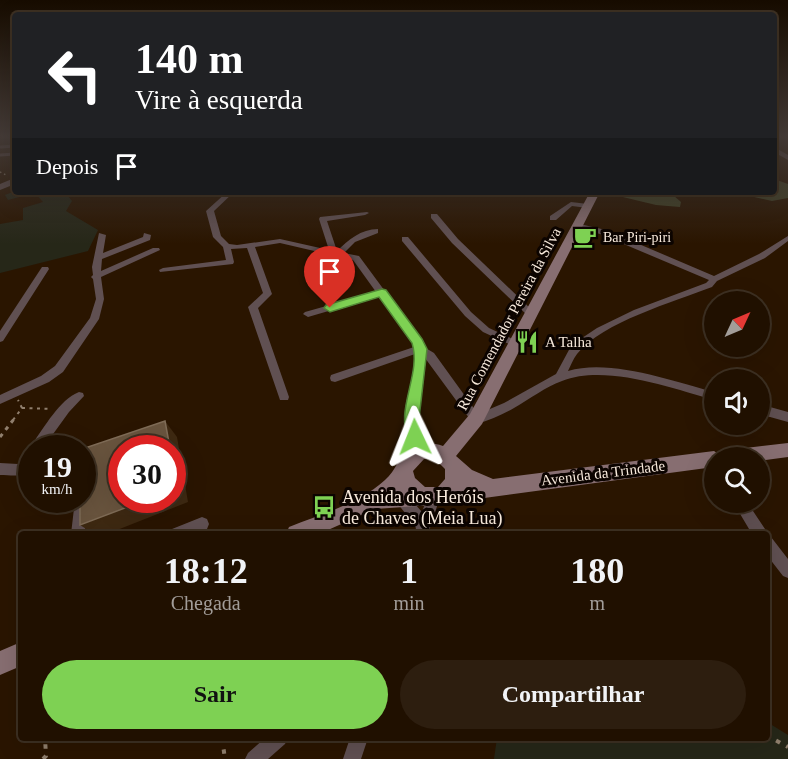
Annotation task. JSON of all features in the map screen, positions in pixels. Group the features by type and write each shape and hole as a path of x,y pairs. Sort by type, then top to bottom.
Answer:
{"main road":[{"name":"Rua Comendador Pereira da Silva","path":"450,461 476,419 594,195"},
{"path":"303,531 373,500 391,486 404,471 409,459 419,452 432,450 450,461 471,479 493,487"},
{"path":"770,452 788,450"},
{"path":"404,471 405,478 414,491 434,496 452,488 455,481 450,461"},
{"name":"Avenida da Trindade","path":"373,500 434,496 704,463"},
{"path":"0,663 18,655"}],"street":[{"path":"163,270 230,262 227,246 217,237 210,212 228,195"},
{"path":"554,218 571,204 579,203 588,206"},
{"path":"336,253 323,219 365,213"},
{"path":"434,216 455,241 531,314"},
{"path":"578,225 603,232 714,279"},
{"path":"336,253 352,240 375,231"},
{"path":"99,257 147,238 147,235"},
{"path":"0,400 59,369 71,352 98,308 100,299 95,277 102,236"},
{"path":"560,376 575,351 594,335 626,318 709,285 714,279 762,256 788,238"},
{"path":"405,239 468,314 486,330 516,344"},
{"path":"227,246 280,241 356,258 418,342 420,349 412,419 419,452"},
{"path":"250,245 268,294 253,307 284,397"},
{"path":"95,277 156,250"},
{"path":"0,339 45,269"},
{"path":"308,314 382,293"},
{"path":"336,378 420,349"},
{"path":"420,349 429,356 476,419 493,416 560,376 602,372 629,375 704,394"},
{"path":"46,435 65,410 80,396"},
{"path":"770,412 788,417"},
{"path":"0,469 18,470"},
{"path":"422,530 434,496"},
{"path":"401,498 414,511 422,530"},
{"path":"78,531 80,513"},
{"path":"746,513 758,531"},
{"path":"184,531 202,524"},
{"path":"770,547 788,571"},
{"path":"254,759 275,741"},
{"path":"352,759 358,741"}],"path":[{"path":"15,394 22,408"},
{"path":"22,408 65,410"},
{"path":"0,437 22,408"},
{"path":"770,737 788,747"},
{"path":"43,759 46,756 45,741"},
{"path":"222,741 225,759"}],"green space":[{"path":"777,180 788,184 788,198 772,201 745,195 777,195"},
{"path":"12,192 12,195 27,195 8,200 5,195"},
{"path":"37,195 67,195 72,201 66,211 98,230 88,251 0,273 0,224 23,220 23,208 43,202"},
{"path":"614,195 673,195 681,202 680,207 656,205"},
{"path":"770,724 788,735 788,759 494,759 497,741 770,741"}],"building":[{"path":"165,421 168,435 124,435"},
{"path":"108,440 108,513 112,513 80,525 80,513 96,513 96,444"}],"place":[{"name":"Bar Piri-piri","path":"585,237"},
{"name":"A Talha","path":"527,342"},
{"name":"Avenida dos Heróis de Chaves (Meia Lua)","path":"324,507"}],"route":[{"path":"330,308 382,293 418,342 419,368 412,419 415,437"}]}
